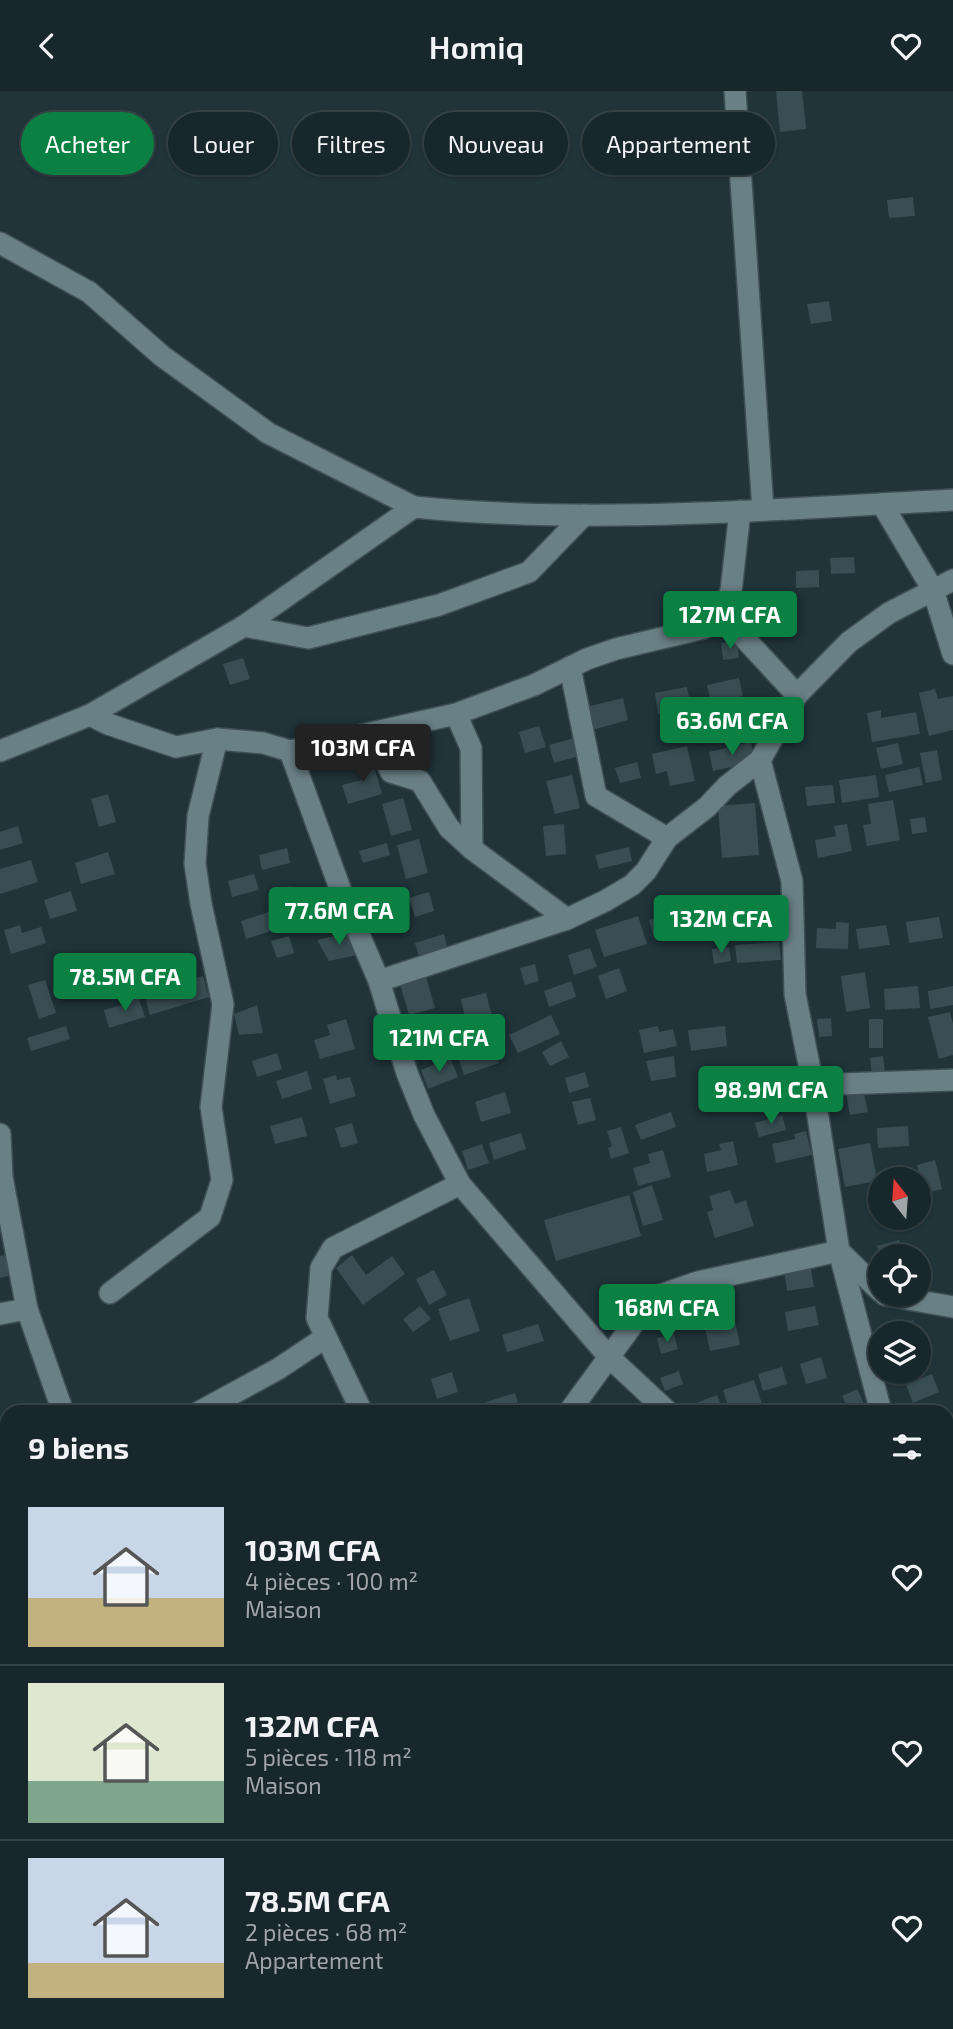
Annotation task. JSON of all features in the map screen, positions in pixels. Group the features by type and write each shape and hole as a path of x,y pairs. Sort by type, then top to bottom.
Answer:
{"street":[{"path":"735,91 762,510"},
{"path":"0,243 89,292 162,356 268,433 414,507 472,513 584,515 953,501"},
{"path":"882,504 933,590 953,655"},
{"path":"0,751 90,715 244,626 414,507"},
{"path":"90,715 108,724 176,747 217,739 263,743 290,751 456,714 534,685 616,649 704,628 721,613 731,591 740,511"},
{"path":"244,626 308,638 439,605 529,572 584,515"},
{"path":"379,981 567,919 632,885 646,871 667,838 760,760 797,695 849,642 889,613 953,580"},
{"path":"721,613 797,695"},
{"path":"570,667 596,796 667,838"},
{"path":"456,714 471,747 472,849"},
{"path":"372,733 391,772 420,782 449,828 472,849 567,919"},
{"path":"110,1293 210,1217 222,1181 211,1107 223,1005 195,864 198,816 217,739"},
{"path":"290,751 345,902 379,981 407,1073 424,1115 460,1184 609,1357 660,1405"},
{"path":"760,760 792,881 795,994 813,1085 839,1251 879,1405"},
{"path":"813,1085 953,1080"},
{"path":"0,1134 1,1177 27,1309 61,1405"},
{"path":"359,1405 317,1318 321,1269 333,1248 460,1184"},
{"path":"839,1251 868,1279"},
{"path":"574,1405 652,1298 698,1282 839,1251"},
{"path":"931,1303 953,1307"},
{"path":"0,1314 27,1309"},
{"path":"211,1405 278,1369 326,1337"}],"building":[{"path":"776,91 802,91 806,129 780,132"},
{"path":"913,197 915,216 889,218 887,200"},
{"path":"829,301 832,321 811,324 807,304"},
{"path":"854,557 855,573 831,574 830,558"},
{"path":"819,570 819,587 796,588 796,571"},
{"path":"737,641 739,658 723,660 721,643"},
{"path":"243,658 250,679 230,685 223,664"},
{"path":"739,678 743,696 711,703 707,685"},
{"path":"687,687 691,708 658,714 655,693"},
{"path":"935,689 938,699 953,696 953,730 929,736 919,693"},
{"path":"623,698 628,720 592,730 586,707"},
{"path":"881,710 881,718 916,712 920,734 872,742 867,713"},
{"path":"539,726 546,747 525,753 519,732"},
{"path":"414,734 420,752 404,757 398,739"},
{"path":"578,737 583,755 554,763 549,745"},
{"path":"751,742 755,762 713,771 709,752"},
{"path":"898,743 903,764 881,769 876,748"},
{"path":"687,746 695,781 670,786 667,771 656,774 652,754"},
{"path":"937,750 942,780 926,783 920,753"},
{"path":"372,759 382,794 348,804 342,785 362,780 358,763"},
{"path":"637,762 641,778 620,783 615,768"},
{"path":"919,767 923,785 889,792 885,775"},
{"path":"572,775 580,808 555,814 546,781"},
{"path":"876,775 879,797 842,803 839,780"},
{"path":"833,785 835,803 807,806 805,787"},
{"path":"108,794 116,822 99,827 91,799"},
{"path":"403,798 412,830 391,836 382,804"},
{"path":"893,800 900,840 867,846 863,825 871,824 868,804"},
{"path":"755,803 759,855 722,858 718,806"},
{"path":"925,817 927,832 912,834 910,819"},
{"path":"564,824 566,854 546,856 543,826"},
{"path":"847,824 852,851 818,858 815,840 836,836 834,826"},
{"path":"18,826 23,843 0,850 0,832"},
{"path":"419,839 428,873 406,879 397,845"},
{"path":"387,843 390,855 363,863 359,851"},
{"path":"629,847 632,861 599,869 595,855"},
{"path":"287,848 290,863 262,870 259,855"},
{"path":"108,852 115,874 81,884 75,863"},
{"path":"31,860 38,882 0,894 0,869"},
{"path":"254,874 259,890 232,897 228,881"},
{"path":"291,886 295,900 274,906 271,891"},
{"path":"71,891 77,911 50,919 44,900"},
{"path":"429,892 434,911 415,917 409,898"},
{"path":"272,911 277,929 246,939 241,921"},
{"path":"670,915 675,933 654,938 649,920"},
{"path":"638,916 647,944 604,957 595,930"},
{"path":"939,917 943,938 909,943 906,922"},
{"path":"836,922 849,923 848,949 816,948 817,928 836,929"},
{"path":"20,925 22,933 41,927 46,943 11,954 4,930"},
{"path":"886,925 890,945 859,949 856,929"},
{"path":"348,933 361,954 329,961 317,940"},
{"path":"444,934 448,951 420,959 415,943"},
{"path":"289,936 294,953 277,958 271,941"},
{"path":"779,942 781,960 737,963 735,945"},
{"path":"729,947 731,961 714,964 712,949"},
{"path":"590,948 597,967 574,975 568,955"},
{"path":"535,964 539,981 525,985 520,968"},
{"path":"619,968 627,991 606,999 598,976"},
{"path":"865,972 870,1008 846,1012 841,976"},
{"path":"203,976 209,997 150,1015 144,994"},
{"path":"426,977 435,1008 409,1015 400,984"},
{"path":"45,980 56,1013 39,1019 28,985"},
{"path":"571,981 576,997 549,1007 544,991"},
{"path":"918,986 920,1008 885,1010 884,989"},
{"path":"953,986 953,1005 930,1009 928,991"},
{"path":"486,993 492,1016 466,1022 461,999"},
{"path":"138,996 145,1017 109,1028 104,1010 126,1004 124,1000"},
{"path":"257,1005 263,1033 239,1035 234,1014"},
{"path":"950,1012 953,1024 953,1055 939,1059 928,1017"},
{"path":"551,1015 560,1034 518,1053 509,1035"},
{"path":"831,1018 832,1036 819,1037 817,1019"},
{"path":"346,1019 355,1049 320,1059 314,1040 330,1035 327,1025"},
{"path":"869,1019 883,1019 883,1048 869,1048"},
{"path":"66,1026 70,1039 31,1051 27,1038"},
{"path":"658,1026 659,1032 673,1029 677,1046 644,1053 639,1030"},
{"path":"725,1026 727,1046 691,1051 688,1030"},
{"path":"561,1041 569,1057 550,1066 542,1052"},
{"path":"491,1042 499,1063 464,1075 459,1060 477,1053 475,1048"},
{"path":"277,1053 282,1069 257,1077 252,1061"},
{"path":"674,1056 676,1077 651,1081 646,1061"},
{"path":"883,1056 885,1073 872,1075 870,1058"},
{"path":"450,1058 458,1077 428,1089 421,1070"},
{"path":"307,1071 312,1089 282,1099 276,1081"},
{"path":"585,1072 589,1087 569,1093 565,1078"},
{"path":"336,1075 337,1080 350,1077 356,1096 330,1104 323,1079"},
{"path":"862,1085 868,1112 850,1115 845,1088"},
{"path":"505,1092 511,1113 481,1122 475,1102"},
{"path":"590,1098 596,1120 578,1125 572,1102"},
{"path":"671,1112 676,1127 641,1140 635,1125"},
{"path":"782,1115 786,1130 759,1137 755,1123"},
{"path":"302,1117 307,1136 275,1144 270,1126"},
{"path":"352,1123 358,1143 341,1148 335,1128"},
{"path":"908,1126 909,1146 878,1148 877,1128"},
{"path":"621,1127 629,1153 611,1159 608,1148 612,1146 607,1131"},
{"path":"806,1131 812,1155 776,1163 772,1144 795,1139 794,1134"},
{"path":"521,1133 526,1149 494,1160 489,1143"},
{"path":"733,1141 738,1165 707,1172 704,1154 721,1150 719,1144"},
{"path":"870,1143 874,1167 868,1167 868,1183 845,1187 838,1149"},
{"path":"482,1144 489,1163 468,1170 462,1151"},
{"path":"663,1150 671,1177 638,1186 633,1168 650,1163 648,1154"},
{"path":"935,1160 942,1189 931,1192 931,1167 917,1165"},
{"path":"652,1185 663,1220 643,1226 633,1192"},
{"path":"730,1190 735,1204 746,1200 754,1226 715,1238 707,1212 713,1210 709,1196"},
{"path":"629,1195 641,1236 556,1261 544,1220"},
{"path":"899,1240 900,1244 884,1244"},
{"path":"11,1254 15,1274 0,1278 0,1256"},
{"path":"352,1255 366,1275 392,1256 405,1274 363,1305 336,1268"},
{"path":"810,1264 814,1287 787,1291 784,1268"},
{"path":"434,1270 447,1295 429,1305 416,1279"},
{"path":"469,1298 480,1331 450,1341 438,1309"},
{"path":"420,1306 431,1319 413,1332 403,1319"},
{"path":"815,1306 819,1325 788,1331 785,1312"},
{"path":"735,1321 740,1345 710,1351 705,1327"},
{"path":"538,1324 544,1341 507,1352 502,1335"},
{"path":"674,1334 678,1349 661,1354 657,1338"},
{"path":"821,1357 827,1378 806,1384 800,1364"},
{"path":"782,1367 787,1384 763,1391 758,1374"},
{"path":"679,1371 683,1384 665,1391 660,1378"},
{"path":"452,1372 458,1392 437,1399 431,1379"},
{"path":"931,1374 939,1392 913,1403 906,1384 931,1384"},
{"path":"754,1380 762,1404 728,1405 723,1390"},
{"path":"857,1389 865,1405 846,1405 842,1396"},
{"path":"515,1393 519,1405 477,1405"},
{"path":"717,1395 721,1405 691,1405"}]}
